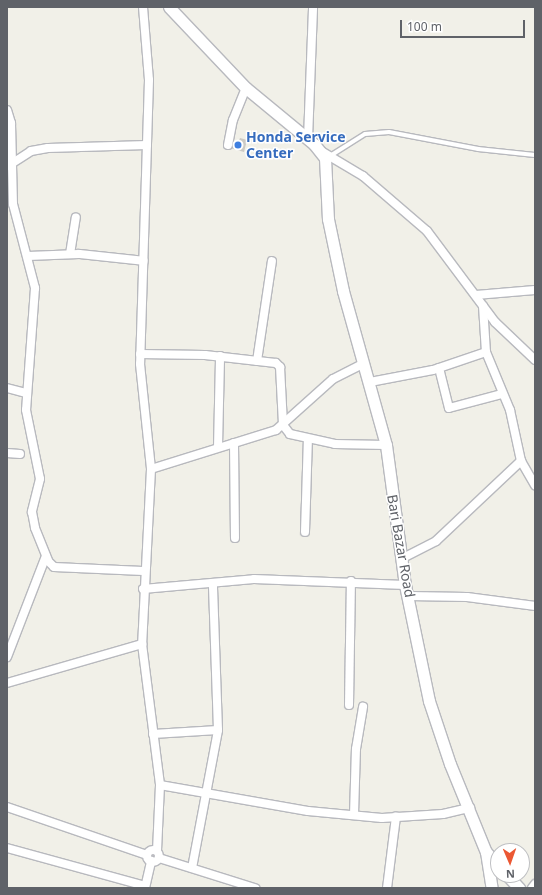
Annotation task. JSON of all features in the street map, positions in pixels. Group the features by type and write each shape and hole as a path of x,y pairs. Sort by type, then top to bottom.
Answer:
{"street":[{"path":"143,7 149,80 140,354 151,469 143,570 142,644 160,785 158,855"},
{"path":"169,7 246,88 326,154 387,195 427,231 483,306 535,360"},
{"path":"308,139 313,7"},
{"path":"228,145 233,120 246,88"},
{"path":"7,110 11,123 9,165 13,204 28,256 35,312 26,366 28,424 40,479 33,521 50,565 62,569 143,570"},
{"path":"9,165 31,151 48,148 147,145"},
{"name":"Bari Bazar Road","path":"326,154 326,200 337,265 386,445 405,585 409,596 429,701 450,764 470,808 486,852 492,888"},
{"path":"70,254 76,217"},
{"path":"28,256 70,254 144,261"},
{"path":"257,360 272,261"},
{"path":"476,295 535,290"},
{"path":"483,306 486,352 502,394 510,410 521,461 535,485"},
{"path":"370,382 439,368 486,352"},
{"path":"140,354 220,356 257,360 280,365 282,425 290,434 308,439 349,446 386,445"},
{"path":"218,447 220,356"},
{"path":"151,469 218,447 265,435 282,425 333,379 363,364"},
{"path":"439,368 449,408 502,394"},
{"path":"7,388 26,393"},
{"path":"305,532 308,439"},
{"path":"234,443 235,538"},
{"path":"7,453 20,454"},
{"path":"401,559 436,541 521,461"},
{"path":"7,657 46,556"},
{"path":"143,589 213,584 254,579 351,581 405,585"},
{"path":"349,705 351,581"},
{"path":"192,868 218,730 213,584"},
{"path":"409,596 467,597 535,606"},
{"path":"7,683 142,644"},
{"path":"354,815 356,749 363,707"},
{"path":"153,734 218,730"},
{"path":"160,785 207,792 308,811 354,815 396,817 470,808"},
{"path":"7,807 149,858"},
{"path":"387,888 396,817"},
{"path":"7,848 145,887 151,850 158,855 192,868 255,888"},
{"path":"486,852 490,856"},
{"path":"532,888 535,884"}],"lane":[{"path":"326,154 365,134 389,132 478,149 535,155"}],"building":[{"name":"Honda Service Center","path":"240,138 247,140 244,152 230,148 232,141 238,143"}],"place":[{"name":"Honda Service Center","path":"238,145"}]}
